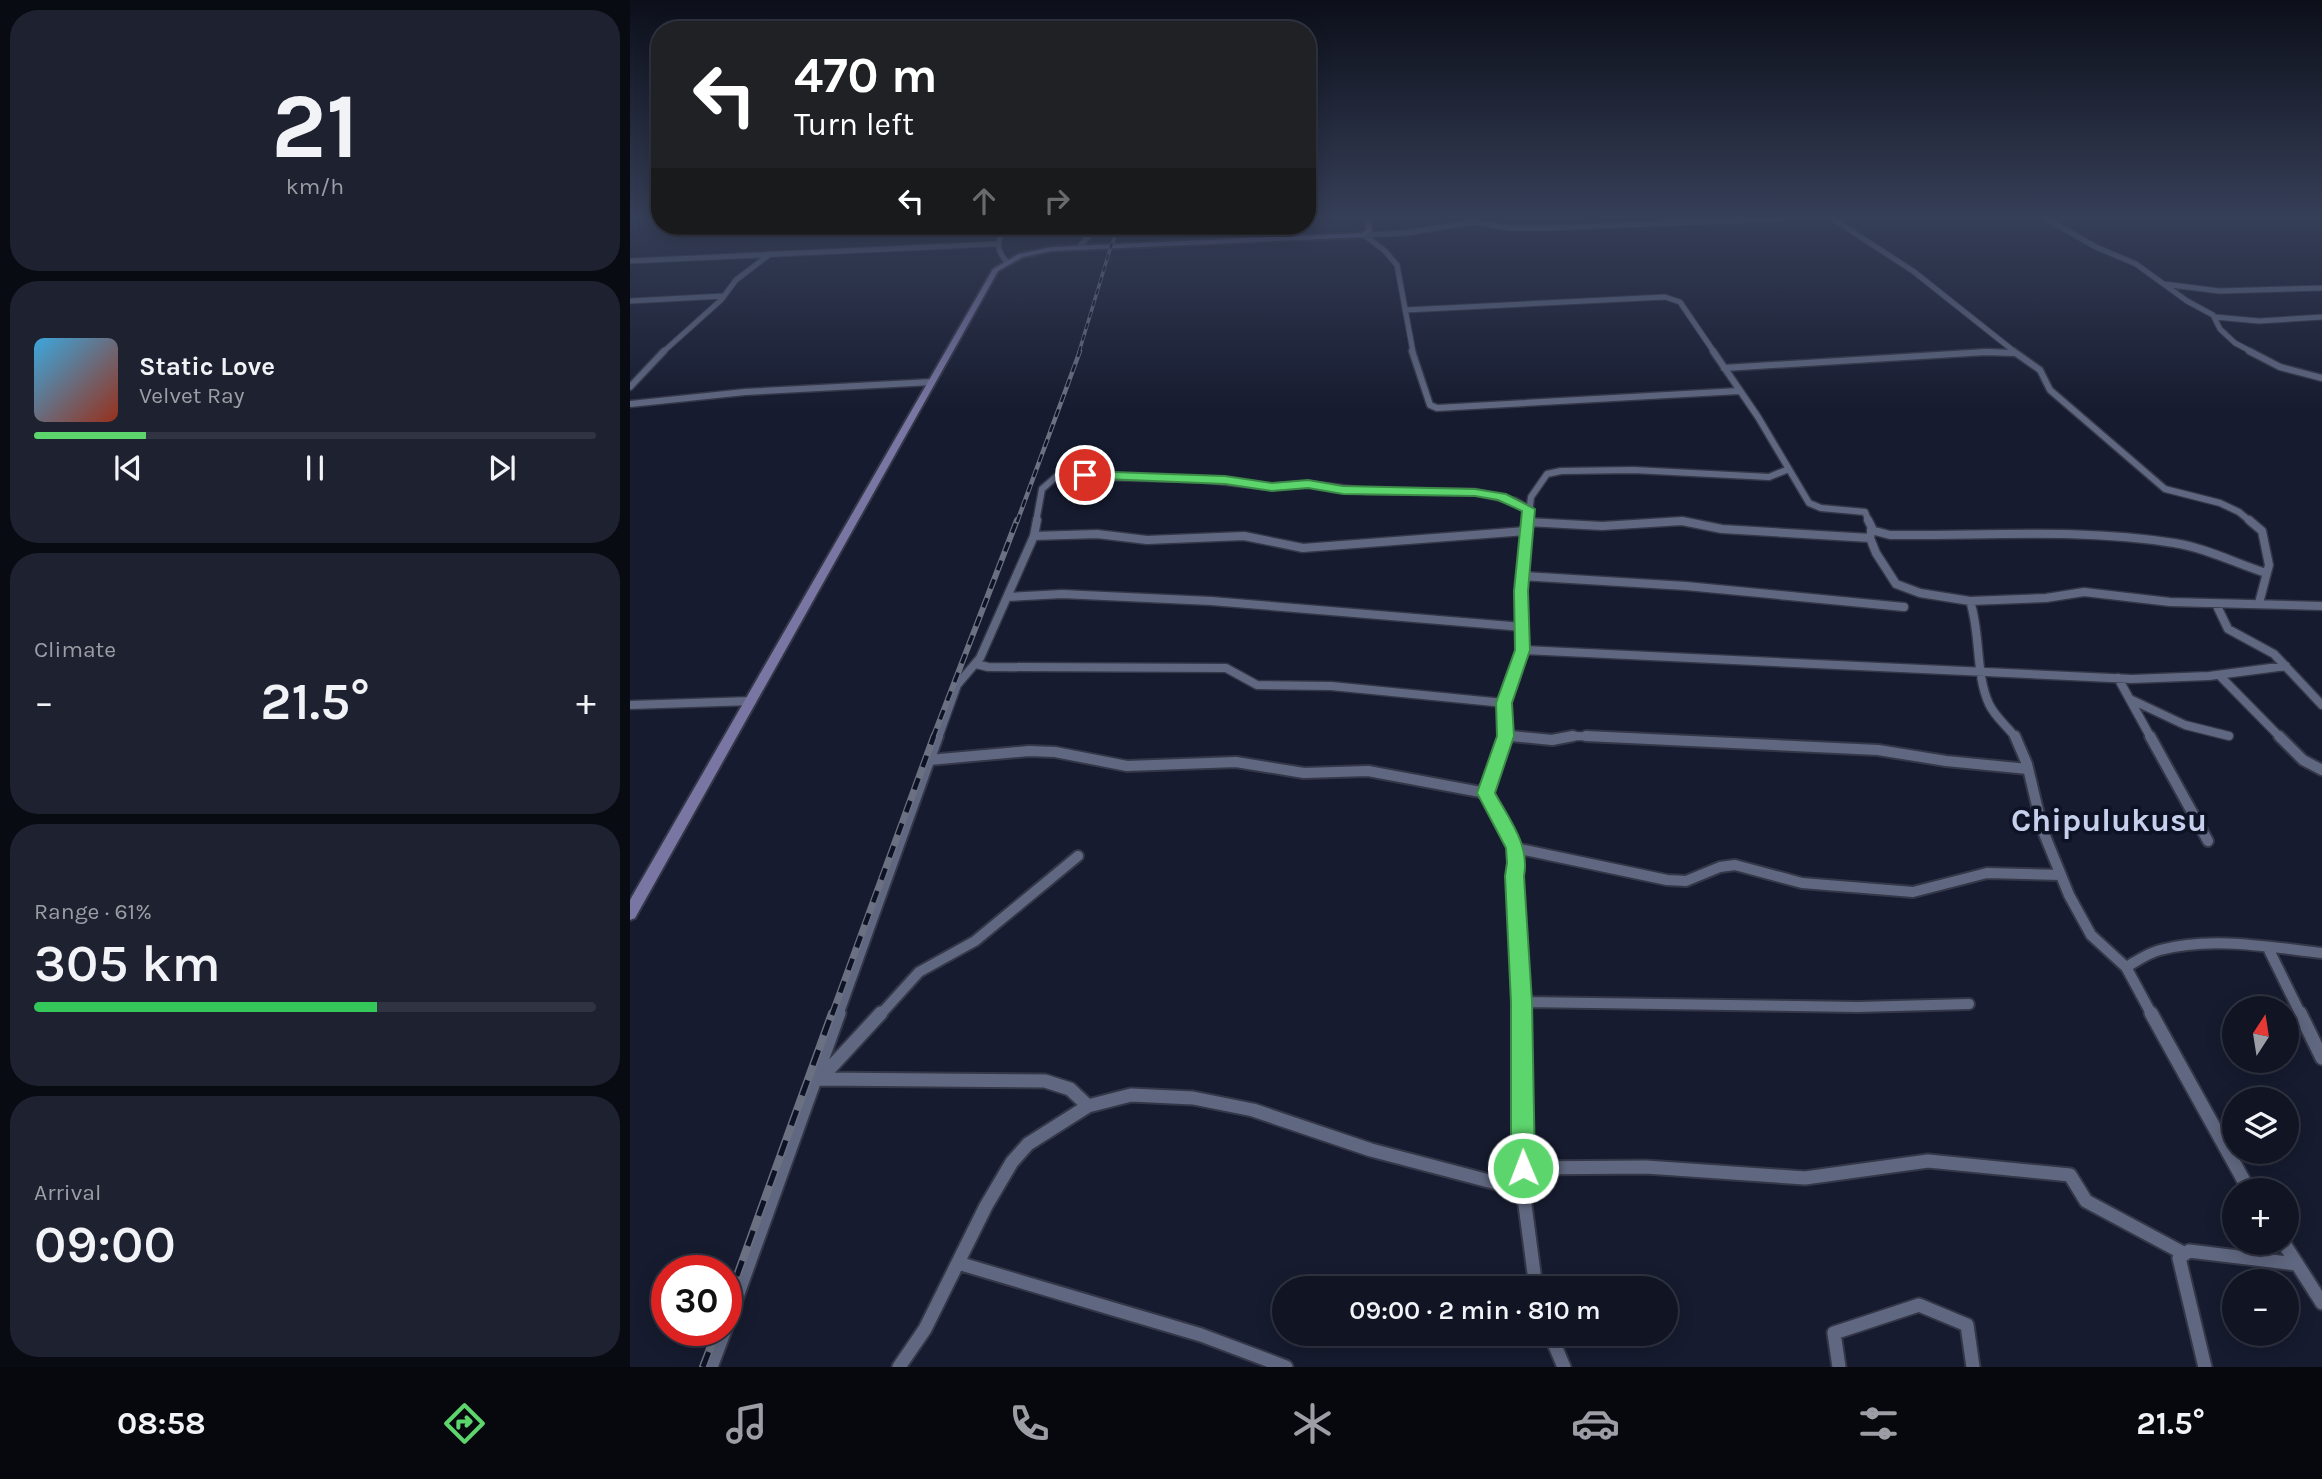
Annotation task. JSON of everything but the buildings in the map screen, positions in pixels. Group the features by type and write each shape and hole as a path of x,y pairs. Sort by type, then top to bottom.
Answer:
{"street":[{"path":"630,387 676,338 724,296 734,283"},
{"path":"630,914 932,383 986,283"},
{"path":"1399,283 1413,355 1430,405 1437,408 1739,391"},
{"path":"1928,283 2040,370 2050,390 2057,397 2165,489 2220,503 2255,524 2262,531 2261,542 2269,563 2259,603"},
{"path":"2163,284 2220,291 2322,288"},
{"path":"2163,284 2215,317 2259,321 2322,317"},
{"path":"630,300 724,296"},
{"path":"1405,310 1670,298 1680,302 1789,469 1808,503 1821,508 1865,513 1876,553 1900,587 1970,601 2046,598 2084,592 2216,604 2322,606"},
{"path":"2215,317 2226,336 2250,352 2280,367 2322,378"},
{"path":"1724,368 1986,352 2017,353"},
{"path":"630,404 760,391 932,383"},
{"path":"1534,1276 1523,1190 1521,1002 1515,848 1486,793 1506,736 1504,703 1522,650 1522,576 1531,497 1548,474 1553,472 1634,470 1769,477 1789,469"},
{"path":"742,1286 957,685 976,664 1034,536 1042,489 1057,476 1225,480 1272,487 1308,484 1343,490 1475,492 1502,497 1529,509"},
{"path":"1034,536 1097,534 1147,540 1244,536 1303,548 1527,527 1682,522 1722,529 2087,538 2175,544 2211,552 2266,573"},
{"path":"1522,576 1686,586 1904,607"},
{"path":"1007,597 1062,594 1211,601 1523,627"},
{"path":"1970,601 1980,631 1981,671 1989,705 2014,733 2021,746 2039,818 2062,875 2089,932 2126,967 2242,1178"},
{"path":"2216,604 2228,629 2258,644 2286,666 2322,705"},
{"path":"1522,650 1612,656 1665,655 1717,661 1802,663 1901,670 2160,680 2286,666"},
{"path":"976,664 988,667 1226,668 1257,685 1331,686 1504,703"},
{"path":"2220,675 2291,750 2302,760 2322,770"},
{"path":"2118,678 2208,841"},
{"path":"2130,700 2185,725 2229,736"},
{"path":"630,705 752,701"},
{"path":"1506,736 1552,740 1576,736 1878,750 1946,761 2028,769"},
{"path":"929,760 1029,751 1055,752 1126,766 1236,762 1304,773 1368,771 1486,793"},
{"path":"1515,848 1667,880 1686,881 1720,867 1735,865 1802,883 1913,892 1987,873 2062,875"},
{"path":"818,1079 919,972 975,941 1078,856"},
{"path":"2126,967 2157,951 2188,944 2225,944 2322,953"},
{"path":"2268,948 2322,1058"},
{"path":"1521,1002 1858,1007 1969,1004"},
{"path":"818,1079 1045,1081 1064,1084 1077,1091 1088,1106"},
{"path":"900,1367 925,1329 1012,1162 1028,1144 1088,1106 1132,1095 1193,1098 1253,1110 1371,1150 1523,1190"},
{"path":"1523,1168 1646,1167 1805,1178 1928,1161 2070,1175 2086,1201 2183,1253"},
{"path":"2205,1367 2180,1265 2179,1258 2183,1253 2189,1251 2296,1264"},
{"path":"2291,1255 2296,1264 2315,1280 2322,1303"},
{"path":"958,1263 1201,1335 1286,1367"},
{"path":"1839,1367 1834,1333 1919,1305 1968,1325 1973,1367"},
{"path":"711,1367 719,1346"},
{"path":"1555,1346 1564,1367"}],"railway":[{"path":"1079,352 1100,283"},
{"path":"1017,522 1080,351"},
{"path":"933,738 1017,520"},
{"path":"832,1015 934,736"},
{"path":"742,1262 832,1013"},
{"path":"703,1367 711,1346"}],"district":[{"name":"Chipulukusu","path":"2109,820"}],"route":[{"path":"1085,475 1225,480 1272,487 1308,484 1343,490 1475,492 1515,501 1529,509 1521,591 1522,650 1504,703 1506,736 1486,793 1515,848 1517,863 1514,876 1521,1002 1523,1168"}]}
